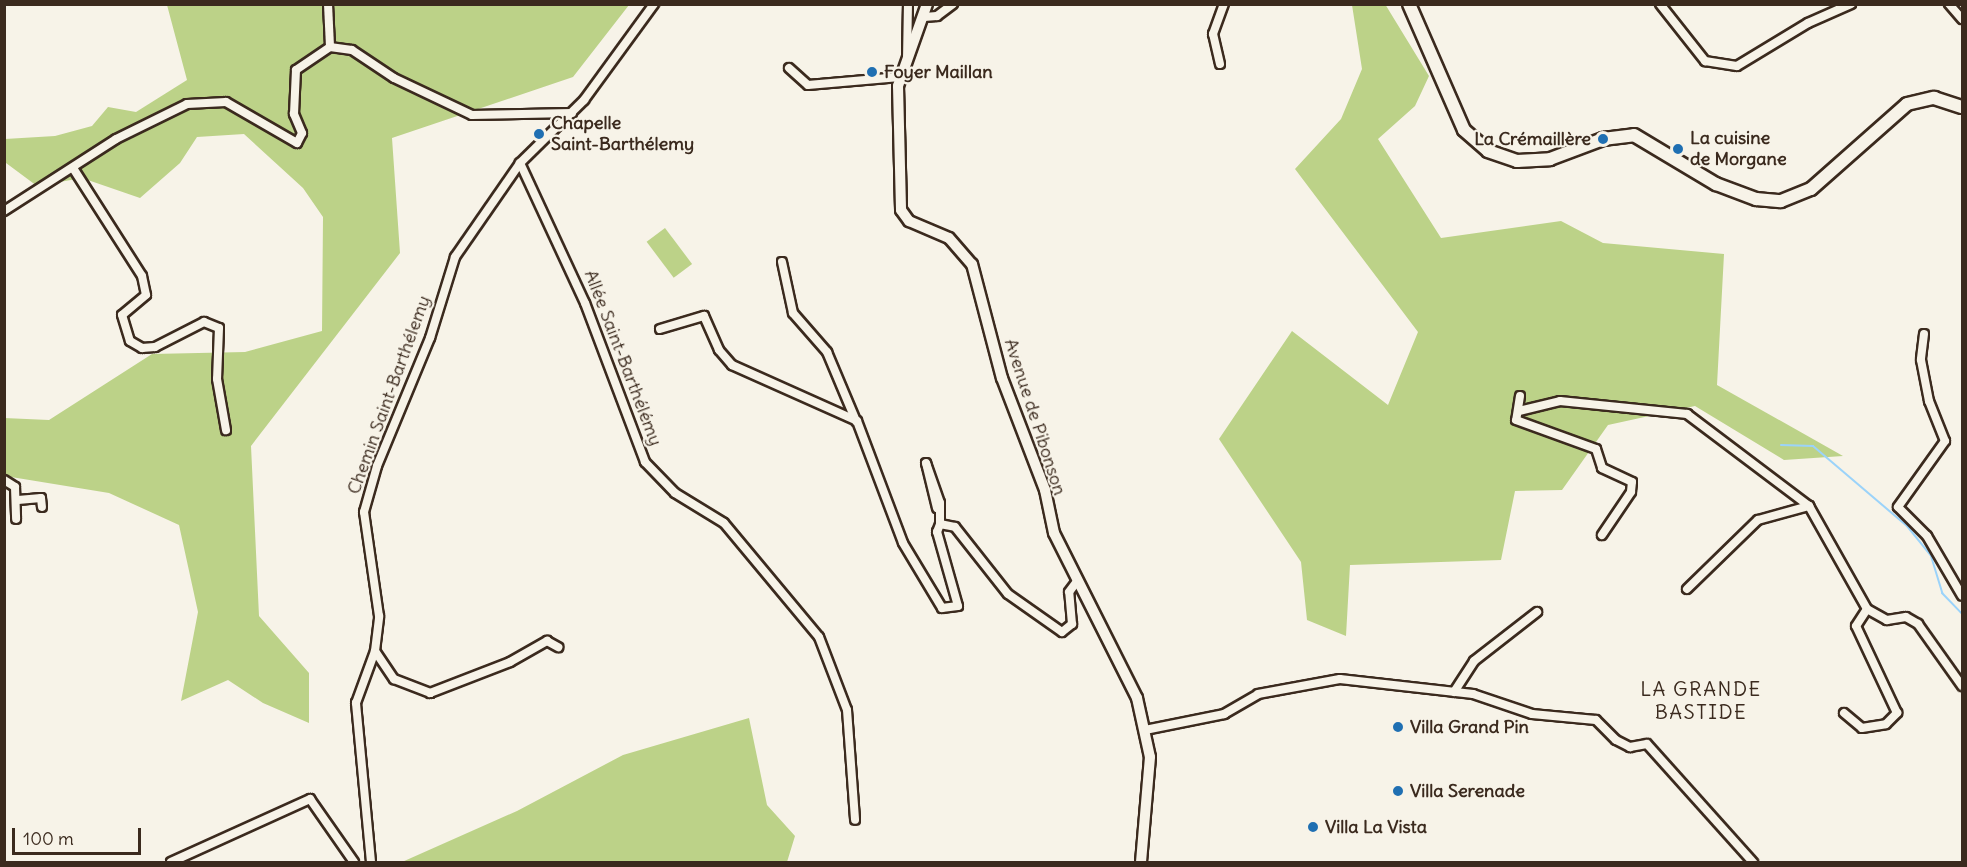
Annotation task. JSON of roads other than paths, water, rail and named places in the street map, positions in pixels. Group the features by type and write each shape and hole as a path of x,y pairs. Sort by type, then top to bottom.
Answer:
{"main road":[{"path":"1409,4 1464,130 1488,151 1517,162 1550,159 1603,139 1634,135 1716,184 1756,199 1781,201 1811,189 1907,104 1934,98 1962,107"}],"street":[{"path":"328,4 330,47"},
{"name":"Chemin Saint-Barthélemy","path":"371,862 356,703 375,651 379,616 364,512 377,465 430,338 455,257 520,163 572,113 654,4"},
{"path":"907,60 908,4"},
{"name":"Avenue de Pibonson","path":"927,4 900,78 902,210 909,221 949,238 972,264 1002,378 1045,490 1054,533 1137,698 1145,730 1151,793 1141,862"},
{"path":"924,17 937,16 953,4"},
{"path":"1220,64 1213,34 1224,4"},
{"path":"1660,4 1705,61 1737,66 1800,27 1851,4"},
{"path":"1949,4 1962,19"},
{"path":"4,211 73,168 187,104 226,102 297,143 302,133 292,88 296,70 330,47 352,50 394,78 472,115 572,113"},
{"path":"789,68 808,85 900,78"},
{"name":"Allée Saint-Barthélémy","path":"520,163 585,303 645,462 675,493 724,523 819,637 848,710 855,820"},
{"path":"73,168 142,276 146,295 122,315 130,341 142,348 155,347 204,322 219,328 217,379 226,430"},
{"path":"782,262 793,313 827,352 857,421 903,543 942,608 956,610 937,508"},
{"path":"660,329 704,316 718,350 732,365 857,421"},
{"path":"1924,334 1927,391 1945,441 1899,507 1927,536 1962,596"},
{"path":"1520,396 1516,420 1596,449 1602,468 1632,482 1631,492 1602,535"},
{"path":"1519,411 1560,401 1687,414 1809,506 1868,609 1887,620 1906,617 1918,624 1962,686"},
{"path":"4,480 15,487 18,500 16,519"},
{"path":"18,500 40,498 42,507"},
{"path":"1687,589 1758,520 1809,506"},
{"path":"940,524 955,526 1008,594 1062,632 1072,624 1069,592 1078,580"},
{"path":"1844,713 1869,728 1886,724 1897,713 1856,626 1868,609"},
{"path":"1454,692 1474,661 1537,612"},
{"path":"375,651 394,679 430,693 510,662 547,641 558,647"},
{"path":"1145,730 1224,714 1258,694 1340,679 1454,692 1532,714 1596,720 1616,740 1630,747 1647,744 1753,862"},
{"path":"171,862 310,799 354,862"}],"waterway":[{"path":"1781,445 1813,446 1907,526 1931,556 1942,593 1962,614"}],"place":[{"name":"Foyer Maillan","path":"872,72"},
{"name":"Chapelle Saint-Barthélemy","path":"539,134"},
{"name":"La Crémaillère","path":"1603,139"},
{"name":"La cuisine de Morgane","path":"1678,149"},
{"name":"Villa Grand Pin","path":"1398,727"},
{"name":"Villa Serenade","path":"1398,791"},
{"name":"Villa La Vista","path":"1313,827"}],"district":[{"name":"LA GRANDE BASTIDE","path":"1701,700"}]}
